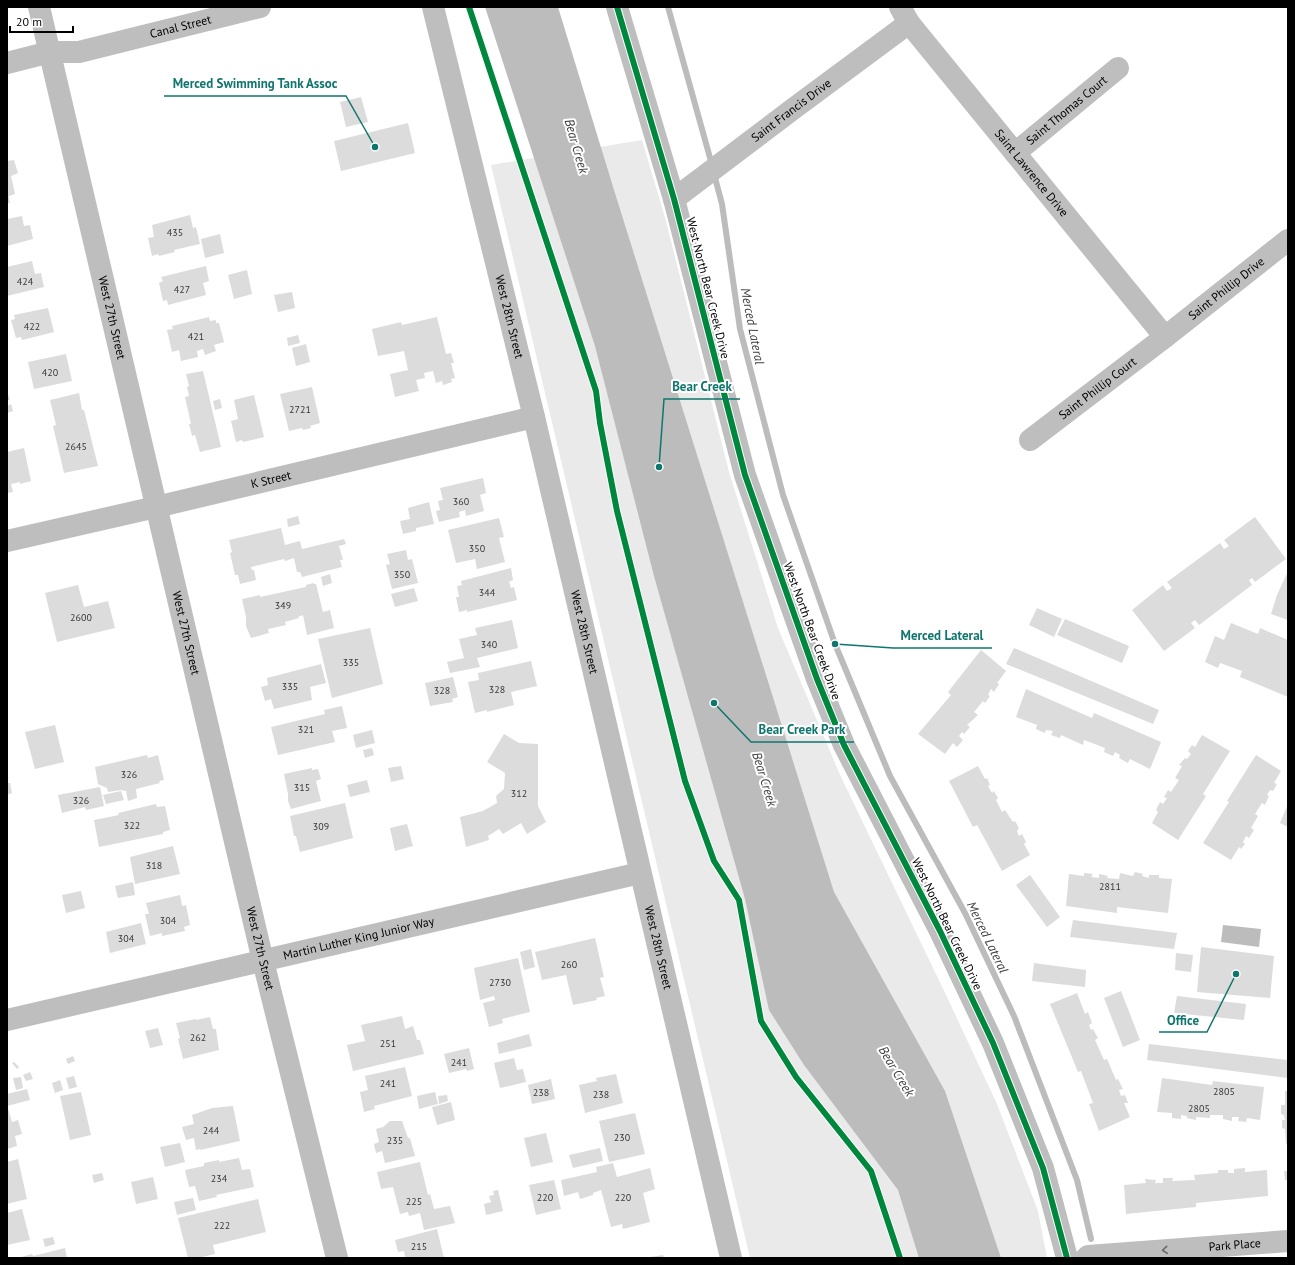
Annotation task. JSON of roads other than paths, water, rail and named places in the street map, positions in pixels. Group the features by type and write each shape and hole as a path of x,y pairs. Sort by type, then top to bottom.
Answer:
{"street":[{"name":"West 27th Street","path":"39,7 263,961 337,1258"},
{"name":"Canal Street","path":"7,63 50,52 79,52 260,7"},
{"name":"West 28th Street","path":"433,7 534,417 731,1258"},
{"name":"West North Bear Creek Drive","path":"617,7 681,194 745,475 817,679 844,745 940,931 993,1043 1043,1168 1067,1258"},
{"name":"Saint Francis Drive","path":"681,194 753,139 905,15"},
{"name":"Saint Lawrence Drive","path":"905,15 1014,153 1165,338"},
{"name":"Saint Thomas Court","path":"1014,153 1118,68"},
{"name":"Saint Phillip Drive","path":"1165,338 1288,240"},
{"name":"Saint Phillip Court","path":"1030,440 1165,338"},
{"name":"K Street","path":"7,541 534,417"},
{"name":"Martin Luther King Junior Way","path":"7,1020 640,873"},
{"name":"Park Place","path":"1086,1258 1088,1256 1129,1256 1188,1253 1288,1241"}],"water":[{"path":"485,7 558,7 834,892 945,1091 1001,1258 919,1258 898,1190 804,1065 769,1010 745,899 654,576 595,346"},
{"path":"1223,925 1261,929 1259,947 1221,942"}],"waterway":[{"name":"Merced Lateral","path":"668,7 712,165"},
{"name":"Merced Lateral","path":"714,174 722,204 740,329 783,495 835,644 890,776 965,913 1014,1016 1077,1180 1091,1239"}],"place":[{"name":"Merced Swimming Tank Assoc","path":"375,147"},
{"name":"Bear Creek","path":"659,467"},
{"name":"Merced Lateral","path":"835,644"},
{"name":"Bear Creek Park","path":"714,703"},
{"name":"Office","path":"1236,974"}]}
